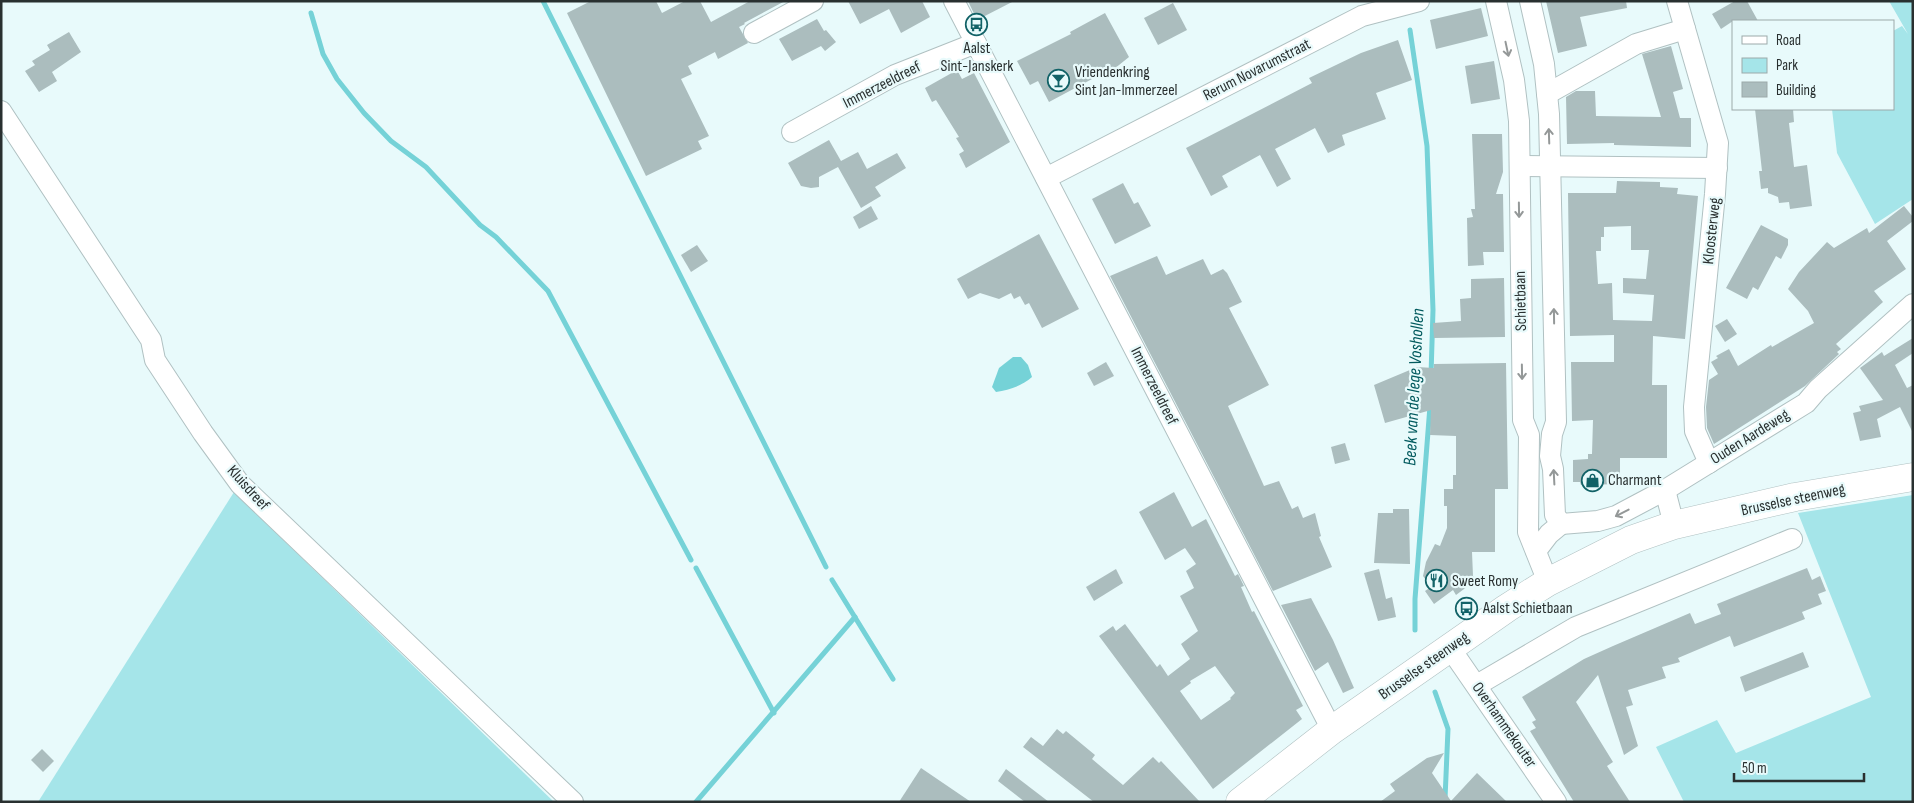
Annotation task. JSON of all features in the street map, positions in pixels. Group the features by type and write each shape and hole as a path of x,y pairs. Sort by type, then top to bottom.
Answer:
{"main road":[{"name":"Brusselse steenweg","path":"1240,802 1332,730 1507,608 1548,582 1631,540 1674,525 1795,497 1913,477"}],"street":[{"path":"754,33 813,1"},
{"name":"Immerzeeldreef","path":"954,1 1332,730"},
{"name":"Rerum Novarumstraat","path":"1046,178 1362,16 1419,1"},
{"name":"Schietbaan","path":"1496,1 1514,80 1519,121 1523,420 1529,435 1528,532 1548,582"},
{"name":"Schietbaan","path":"1530,1 1544,64 1547,94 1556,422 1552,434 1550,456 1553,469 1555,515 1561,524"},
{"name":"Kloosterweg","path":"1676,1 1718,143 1694,408 1695,430 1709,463"},
{"path":"1547,94 1636,44 1685,29"},
{"name":"Immerzeeldreef","path":"792,132 895,75 976,43"},
{"name":"Kluisdreef","path":"1,111 151,340 156,360 203,433 240,484 573,802"},
{"path":"1520,166 1717,168"},
{"name":"Ouden Aardeweg","path":"1561,524 1598,521 1616,516 1665,490 1806,403 1818,389 1913,304"},
{"path":"1529,435 1552,434"},
{"path":"1665,490 1674,525"},
{"path":"1536,552 1549,534 1561,524"},
{"path":"1477,685 1576,628 1792,539"},
{"name":"Overhammekouter","path":"1450,648 1556,802"}],"green space":[{"path":"1889,1 1913,1 1913,199 1875,224 1837,153 1832,110 1894,110 1894,30 1902,26 1908,34"},
{"path":"234,492 554,802 38,802"},
{"path":"1913,495 1913,802 1684,802 1656,747 1717,720 1736,753 1871,697 1798,513"}],"shaded area":[{"path":"1013,357 1021,357 1028,365 1032,377 1015,387 996,392 992,387 999,368"}],"building":[{"path":"591,1 656,1 662,13 685,1 700,1 711,22 750,1 785,1 739,27 748,43 718,59 715,52 688,66 692,74 681,79 709,136 698,141 702,149 646,176 567,13"},
{"path":"848,1 922,1 930,17 901,33 889,9 860,24"},
{"path":"968,1 1014,1 977,20"},
{"path":"1546,1 1626,1 1627,8 1580,17 1587,46 1558,53"},
{"path":"1735,1 1747,1 1757,20 1732,20 1721,29 1712,14"},
{"path":"1173,3 1187,30 1158,45 1144,18"},
{"path":"1481,8 1488,36 1436,49 1430,20"},
{"path":"1105,13 1129,57 1114,69 1049,102 1038,81 1030,85 1017,61 1071,34 1070,32"},
{"path":"817,19 824,31 826,30 836,42 825,51 821,46 792,61 779,39"},
{"path":"69,32 81,52 52,72 57,81 39,92 25,71 35,65 32,61 50,50 47,45"},
{"path":"1398,40 1412,80 1376,93 1386,119 1342,135 1345,145 1328,153 1315,128 1275,149 1291,179 1277,187 1260,155 1222,176 1228,187 1211,196 1186,148 1312,83 1309,78 1361,53"},
{"path":"1671,46 1683,89 1673,92 1680,118 1691,118 1691,147 1614,145 1614,143 1567,144 1566,97 1576,91 1595,91 1596,116 1661,117 1642,54"},
{"path":"1494,61 1500,99 1471,104 1465,66"},
{"path":"957,70 962,79 974,73 1010,142 966,168 959,154 964,151 956,138 959,137 936,100 932,102 925,88"},
{"path":"1755,110 1793,110 1794,122 1789,123 1794,167 1807,165 1812,206 1790,209 1789,202 1779,203 1778,197 1768,193 1768,188 1761,189 1759,171 1762,171"},
{"path":"1472,134 1502,134 1503,172 1496,194 1503,194 1504,252 1483,252 1484,265 1468,266 1467,218 1473,217 1471,209 1475,209"},
{"path":"829,140 841,161 858,152 867,169 897,153 906,168 875,187 881,196 861,208 838,167 819,177 819,187 801,186 788,163"},
{"path":"1617,181 1660,182 1660,187 1678,188 1677,194 1698,196 1685,339 1653,336 1652,385 1667,385 1667,458 1620,458 1620,484 1581,485 1580,482 1573,482 1573,460 1588,459 1588,454 1592,454 1593,420 1572,421 1571,362 1614,362 1614,335 1570,336 1568,193 1616,193","holes":["1631,226 1631,250 1649,250 1646,279 1623,278 1623,293 1654,295 1652,321 1613,320 1612,283 1598,284 1596,251 1601,251 1601,237 1604,237 1604,227"]},
{"path":"1123,183 1134,204 1138,202 1151,226 1115,244 1092,199"},
{"path":"871,206 878,219 859,229 853,217"},
{"path":"1904,206 1913,217 1913,221 1887,241 1906,269 1874,291 1883,302 1836,344 1841,349 1837,352 1839,354 1805,386 1714,444 1707,428 1706,407 1709,380 1718,374 1711,362 1718,358 1716,356 1729,349 1738,366 1771,345 1772,347 1814,323 1808,311 1788,289 1799,272 1827,242 1834,248 1867,228 1869,233"},
{"path":"1761,225 1788,239 1788,245 1781,259 1776,256 1758,290 1753,287 1747,299 1726,288"},
{"path":"1039,234 1079,309 1042,328 1029,303 1025,305 1020,296 1014,299 1011,293 999,299 980,293 968,299 957,279"},
{"path":"697,245 708,261 691,272 681,255"},
{"path":"1157,256 1166,275 1203,259 1211,275 1223,269 1227,273 1242,302 1229,308 1269,385 1228,406 1264,486 1279,481 1292,509 1298,506 1303,518 1315,513 1321,536 1319,537 1332,567 1273,591 1110,276"},
{"path":"1504,278 1505,337 1434,338 1433,323 1461,321 1460,299 1471,298 1471,279"},
{"path":"1727,319 1737,334 1725,342 1715,326"},
{"path":"1913,338 1913,353 1895,365 1907,388 1913,385 1913,433 1900,407 1877,419 1881,437 1860,441 1853,413 1861,411 1859,406 1883,400 1860,368 1882,352 1884,356"},
{"path":"1106,362 1114,376 1094,386 1087,373"},
{"path":"1506,363 1508,489 1495,489 1495,552 1472,552 1473,576 1476,580 1456,595 1453,590 1434,604 1425,591 1431,587 1423,576 1426,562 1435,544 1440,546 1447,528 1447,506 1444,506 1444,489 1453,489 1453,475 1456,475 1456,436 1430,435 1431,410 1385,423 1374,385 1417,367 1434,368 1434,364"},
{"path":"1345,443 1350,460 1335,464 1331,447"},
{"path":"1174,492 1192,527 1206,519 1235,576 1238,574 1244,586 1241,587 1252,612 1254,611 1303,706 1296,710 1302,719 1213,789 1099,636 1113,626 1116,631 1125,624 1157,667 1160,664 1168,676 1190,659 1181,644 1198,631 1180,596 1194,588 1186,571 1196,564 1185,548 1165,560 1139,512","holes":["1215,666 1235,693 1231,699 1201,720 1180,691 1191,683 1190,681"]},
{"path":"1393,509 1409,509 1410,564 1374,563 1378,513 1393,513"},
{"path":"1807,568 1812,580 1820,576 1826,591 1818,594 1822,604 1802,612 1805,619 1734,647 1730,636 1678,658 1680,662 1662,667 1666,678 1628,690 1633,705 1626,707 1638,746 1624,755 1598,675 1576,702 1613,762 1607,766 1630,802 1574,802 1530,731 1536,728 1532,722 1536,720 1522,697 1584,659 1690,613 1695,624 1721,614 1717,604"},
{"path":"1116,569 1123,583 1094,601 1086,587"},
{"path":"1379,569 1386,599 1392,597 1396,617 1378,621 1364,573"},
{"path":"1311,598 1333,640 1354,688 1343,693 1328,662 1315,671 1281,605"},
{"path":"1803,652 1809,667 1745,692 1740,677"},
{"path":"1057,729 1063,734 1066,731 1095,755 1092,759 1123,785 1153,757 1159,763 1161,761 1200,802 1094,802 1023,747 1031,737 1043,746"},
{"path":"42,749 54,761 43,772 31,760"},
{"path":"1444,753 1432,773 1451,801 1477,773 1507,802 1380,802 1395,791 1390,784 1427,758"},
{"path":"921,768 971,802 899,802"},
{"path":"1006,769 1049,802 1025,802 998,781"}],"waterway":[{"path":"543,1 826,567"},
{"path":"311,13 323,54 337,79 364,113 391,141 426,167 480,225 496,237 548,291 691,560"},
{"name":"Beek van de lege Voshollen","path":"1410,30 1427,146 1433,310 1431,375"},
{"name":"Beek van de lege Voshollen","path":"1415,630 1415,599 1430,406"},
{"path":"696,568 774,713"},
{"path":"832,580 893,679"},
{"path":"696,802 855,617"},
{"name":"Beek van de lege Voshollen","path":"1435,692 1448,729 1445,799"}],"place":[{"name":"Aalst Sint-Janskerk","path":"977,24"},
{"name":"Vriendenkring Sint Jan-Immerzeel","path":"1059,81"},
{"name":"Charmant","path":"1592,480"},
{"name":"Sweet Romy","path":"1436,581"},
{"name":"Aalst Schietbaan","path":"1467,608"}]}
